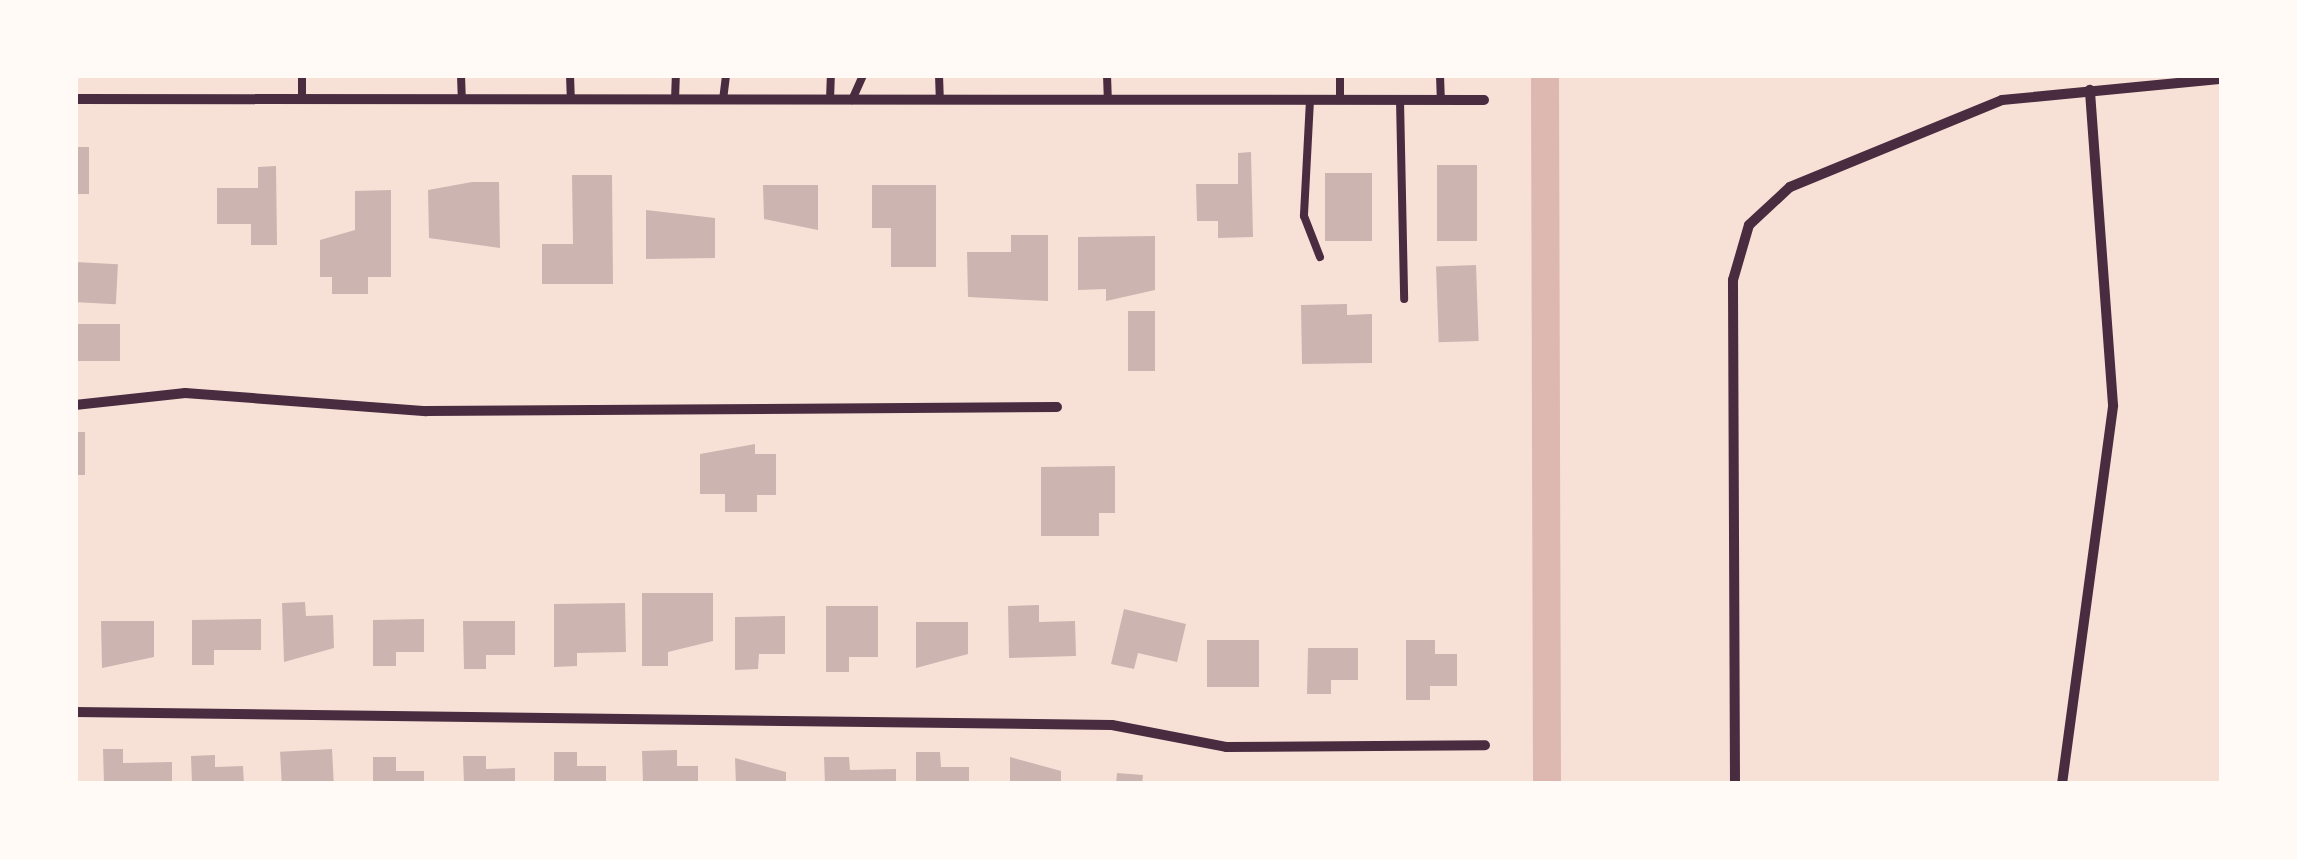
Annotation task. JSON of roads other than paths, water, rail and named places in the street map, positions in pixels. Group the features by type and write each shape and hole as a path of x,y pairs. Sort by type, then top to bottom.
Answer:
{"street":[{"path":"1735,784 1733,280 1740,242 1790,187 2002,100 2222,79"},
{"path":"2062,784 2113,406 2090,90"},
{"path":"75,99 1484,100"},
{"path":"75,405 185,393 426,411 1057,407"},
{"path":"75,712 1093,725 1226,747 1485,745"}],"lane":[{"path":"302,75 302,99"},
{"path":"461,75 462,100"},
{"path":"570,75 571,100"},
{"path":"675,100 676,75"},
{"path":"723,100 726,75"},
{"path":"830,75 830,100"},
{"path":"852,100 863,75"},
{"path":"940,75 940,100"},
{"path":"1108,75 1108,100"},
{"path":"1340,75 1340,100"},
{"path":"1440,75 1440,100"},
{"path":"1310,100 1304,216 1320,257"},
{"path":"1400,100 1404,299"}],"waterway":[{"path":"1545,75 1547,784"}]}
